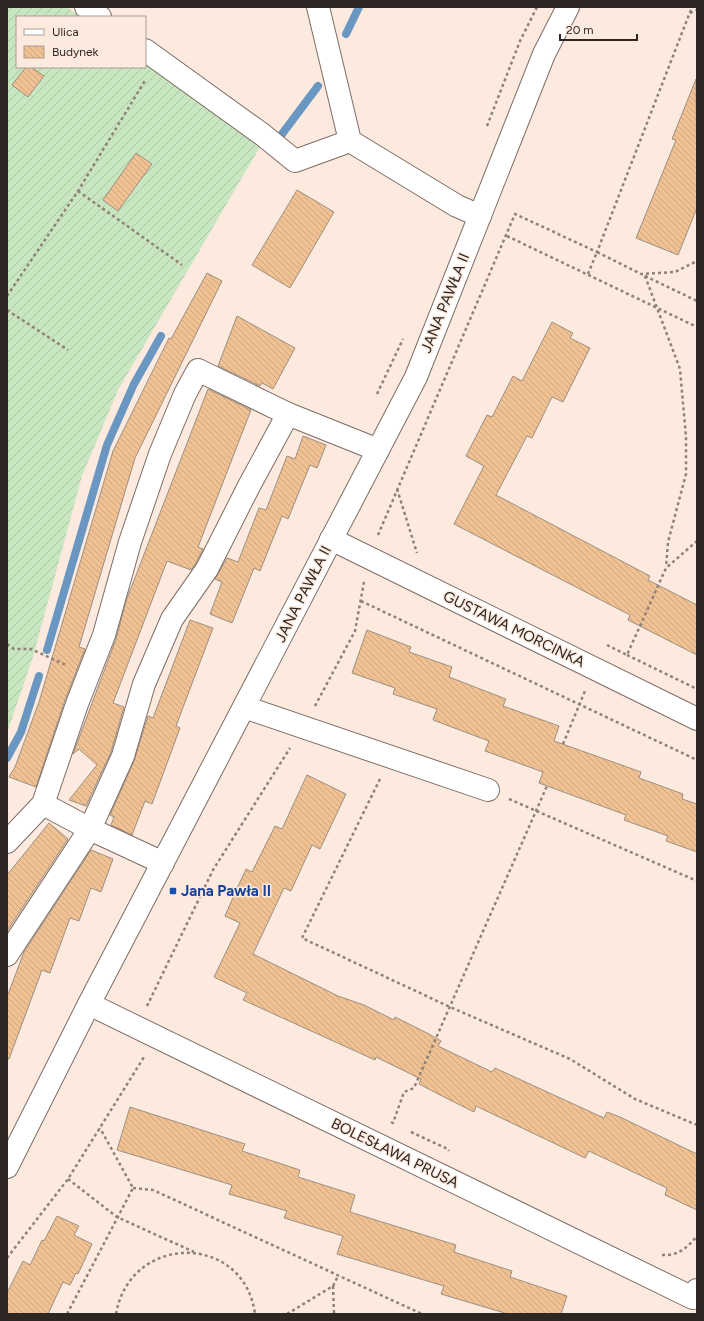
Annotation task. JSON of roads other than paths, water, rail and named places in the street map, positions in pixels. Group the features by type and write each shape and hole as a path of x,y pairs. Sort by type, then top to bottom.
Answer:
{"street":[{"path":"86,7 99,16"},
{"path":"318,7 350,141 457,206 480,216"},
{"name":"JANA PAWŁA II","path":"7,1167 89,1004 416,377 544,54 568,7"},
{"path":"152,55 263,135 295,162 350,141"},
{"path":"7,842 43,804 88,675 104,635 130,542 160,454 185,394 198,370 288,414 378,450"},
{"path":"7,955 90,829 123,756 144,684 172,619 207,569 249,486 288,414"},
{"name":"GUSTAWA MORCINKA","path":"331,540 697,718"},
{"path":"244,707 488,790"},
{"path":"43,804 90,829 163,863"},
{"name":"BOLESŁAWA PRUSA","path":"89,1004 693,1298 697,1290"}],"waterway":[{"path":"346,34 359,7"},
{"path":"282,134 318,86"},
{"path":"47,650 107,445 134,384 161,336"},
{"path":"7,758 21,732 39,676"}],"place":[{"name":"Jana Pawła II","path":"173,891"}]}
